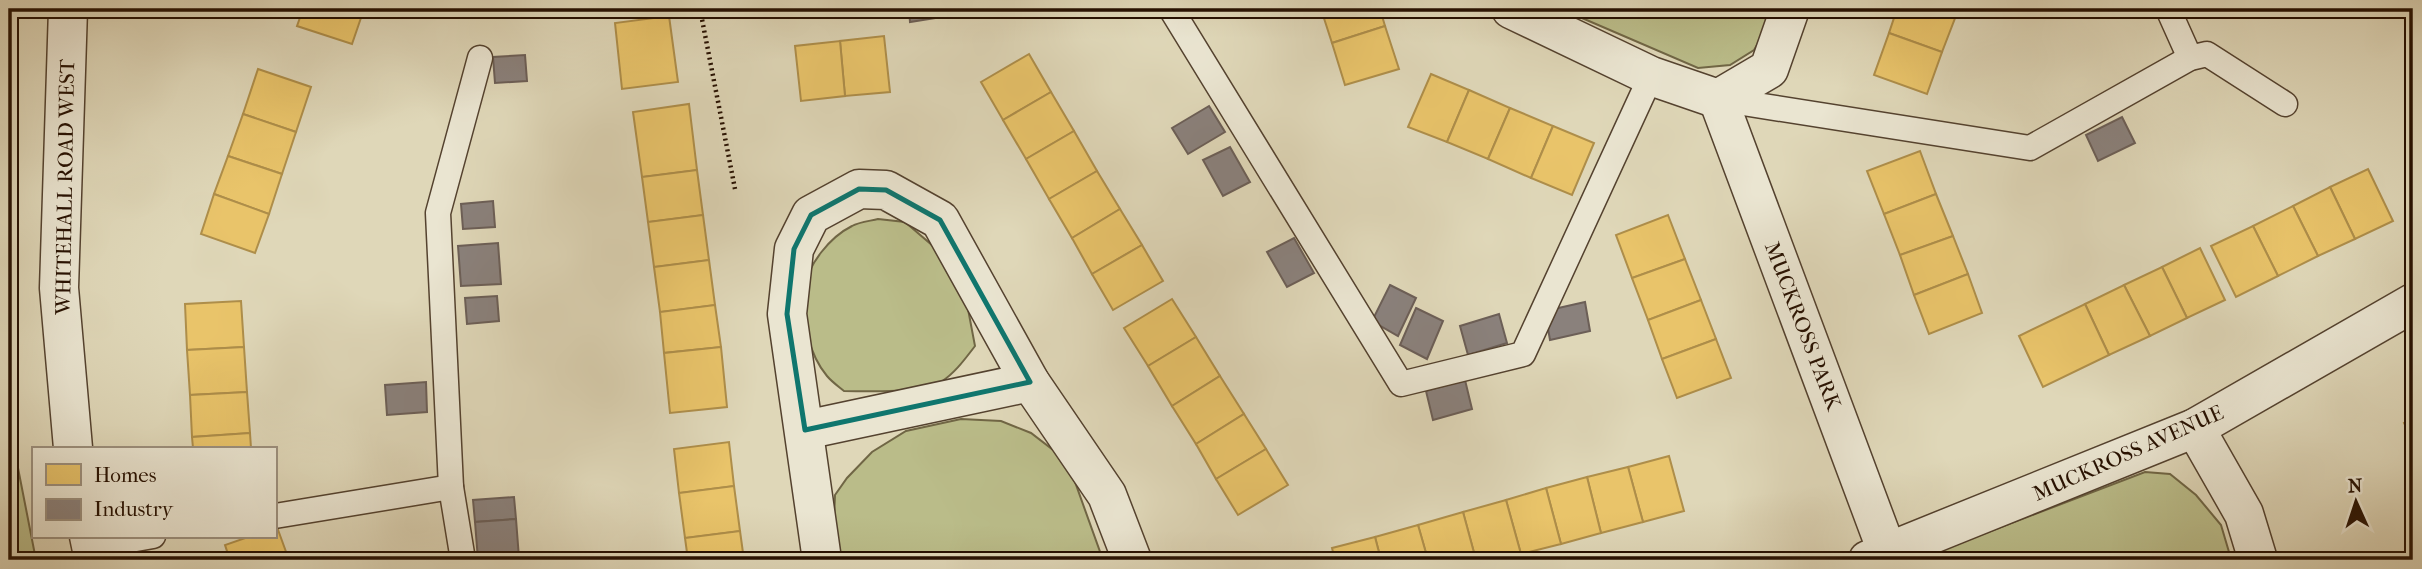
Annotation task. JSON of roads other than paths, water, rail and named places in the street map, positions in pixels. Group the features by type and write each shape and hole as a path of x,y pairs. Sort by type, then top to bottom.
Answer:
{"street":[{"name":"WHITEHALL ROAD WEST","path":"68,9 59,288 74,447"},
{"path":"1511,9 1651,76 1718,99 1769,69 1790,9"},
{"name":"MUCKROSS PARK","path":"1718,99 1878,557"},
{"path":"822,560 787,314 794,249 811,215 859,189 886,190 940,220 1030,382 1107,495 1132,560"},
{"name":"MUCKROSS AVENUE","path":"1878,557 2195,428 2413,303"},
{"path":"805,430 1030,382"},
{"path":"2195,428 2244,514 2258,560"}],"lane":[{"path":"1171,9 1401,384 1522,354 1651,76"},
{"path":"2168,9 2190,58"},
{"path":"1718,99 2030,148 2190,58 2207,54 2285,104"},
{"path":"463,560 451,487 438,213 480,58"},
{"path":"276,516 451,487"},
{"path":"91,548 143,538"}]}
